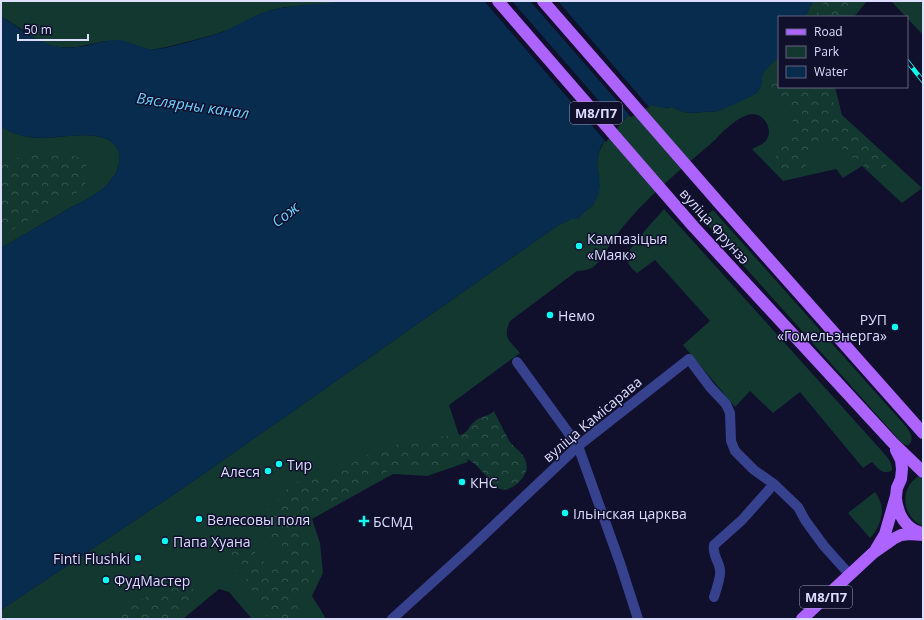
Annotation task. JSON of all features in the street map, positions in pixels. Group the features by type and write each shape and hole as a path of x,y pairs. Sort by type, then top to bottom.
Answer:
{"main road":[{"name":"вуліца Фрунзэ","path":"498,1 694,226 893,443 920,467"},
{"name":"вуліца Фрунзэ","path":"543,1 719,204 923,433"},
{"name":"М8/П7","path":"873,553 885,534 897,488 901,479 902,460 893,443"},
{"name":"вуліца Фрунзэ","path":"901,479 910,469 920,467"},
{"name":"М8/П7","path":"896,496 897,508 902,518 908,526 923,534"},
{"name":"М8/П7","path":"802,619 873,553 901,535 923,534"},
{"path":"886,544 908,540 923,542"}],"street":[{"name":"вуліца Камісарава","path":"392,619 468,550 578,446 690,359 710,387 726,404 730,413 731,441 735,451 754,470 774,484"},
{"path":"517,362 578,446 620,563 638,619"},
{"path":"714,598 720,571 714,555 714,545 742,520 774,484 798,507 805,520 824,546 850,575"}],"green space":[{"path":"1,1 343,1 328,4 285,7 272,10 213,35 167,47 147,49 130,43 106,41 77,47 52,46 36,39 1,16"},
{"path":"813,1 867,1 855,16 806,16"},
{"path":"825,1 858,1 856,7 849,16 815,16"},
{"path":"891,1 923,1 923,35 908,19 908,16 905,16"},
{"path":"778,57 778,88 835,88 842,115 922,188 902,203 862,166 843,178 836,169 783,181 752,149 763,144 769,135 768,127 764,119 761,116 753,114 743,117 728,127 638,209 613,240 602,258 592,268 577,271 510,321 507,331 508,339 520,353 449,405 468,462 427,476 393,474 312,519 320,543 323,573 312,596 325,617 323,619 252,619 229,592 219,589 183,619 1,619 1,610 179,491 557,226 571,219 578,219 593,205 599,180 597,164 599,152 605,140 627,117 650,105 666,108 672,107 690,113 718,111 755,94 761,86 763,73"},
{"path":"778,71 778,88 830,88 838,115 871,147 882,155 885,159 886,170 882,173 874,172 849,155 838,145 830,141 820,144 810,160 802,169 790,173 780,168 776,162 776,153 793,122 792,116 786,108 775,100 769,92 768,85 772,76"},
{"path":"1,126 20,135 31,137 50,138 83,135 104,138 112,143 118,150 120,158 117,171 99,192 1,248"},
{"path":"36,154 68,154 75,156 82,160 86,165 88,173 87,180 81,189 73,195 1,236 1,167 13,159"},
{"path":"664,209 887,456 892,470 889,472 883,472 872,462 863,468 800,392 773,413 750,391 735,407 683,345 710,321 655,260 637,273 628,262 627,257 632,247"},
{"path":"713,210 904,424 912,439 909,445 905,445 901,442 702,219"},
{"path":"494,411 510,442 521,453 526,461 527,469 521,480 510,488 497,488 477,466 468,459 463,458 426,469 385,472 302,519 302,525 314,561 314,569 312,581 298,606 300,619 273,619 262,611 248,582 227,561 223,553 223,543 226,539 234,537 241,539 248,544 260,558 266,563 272,565 278,562 281,557 280,552 267,534 263,527 262,521 267,510 289,487 301,481 341,471 355,461 409,440 463,434 476,420"},
{"path":"919,476 923,480 923,526 913,520 907,510 905,499 906,493 912,481"},
{"path":"875,492 879,499 882,511 878,526 870,538 848,513"},
{"path":"171,588 189,588 199,593 196,603 178,619 114,619 141,600 162,590"}],"water":[{"path":"343,1 813,1 806,16 778,16 778,57 764,72 762,76 762,84 758,92 718,111 690,113 672,107 663,108 650,105 627,117 615,128 601,146 597,164 600,186 598,196 593,205 578,219 571,219 557,226 179,491 1,610 1,248 99,192 117,171 120,158 118,150 112,143 104,138 83,135 50,138 31,137 20,135 1,126 1,16 19,29 37,39 56,46 67,48 78,47 105,41 120,40 146,48 158,49 214,35 267,11"}],"pier":[{"path":"484,1 512,1 620,125 606,142"},
{"path":"530,1 558,1 649,107 631,117"}],"railway":[{"path":"908,62 923,81"}],"place":[{"name":"Кампазіцыя «Маяк»","path":"579,246"},
{"name":"Немо","path":"550,315"},
{"name":"РУП «Гомельэнерга»","path":"895,327"},
{"name":"Тир","path":"279,464"},
{"name":"Алеся","path":"268,471"},
{"name":"КНС","path":"462,482"},
{"name":"Ільінская царква","path":"565,513"},
{"name":"Велесовы поля","path":"199,519"},
{"name":"БСМД","path":"364,521"},
{"name":"Папа Хуана","path":"165,541"},
{"name":"Finti Flushki","path":"138,558"},
{"name":"ФудМастер","path":"106,580"}],"water label":[{"name":"Вяслярны канал","path":"193,105"},
{"name":"Сож","path":"285,214"}]}
